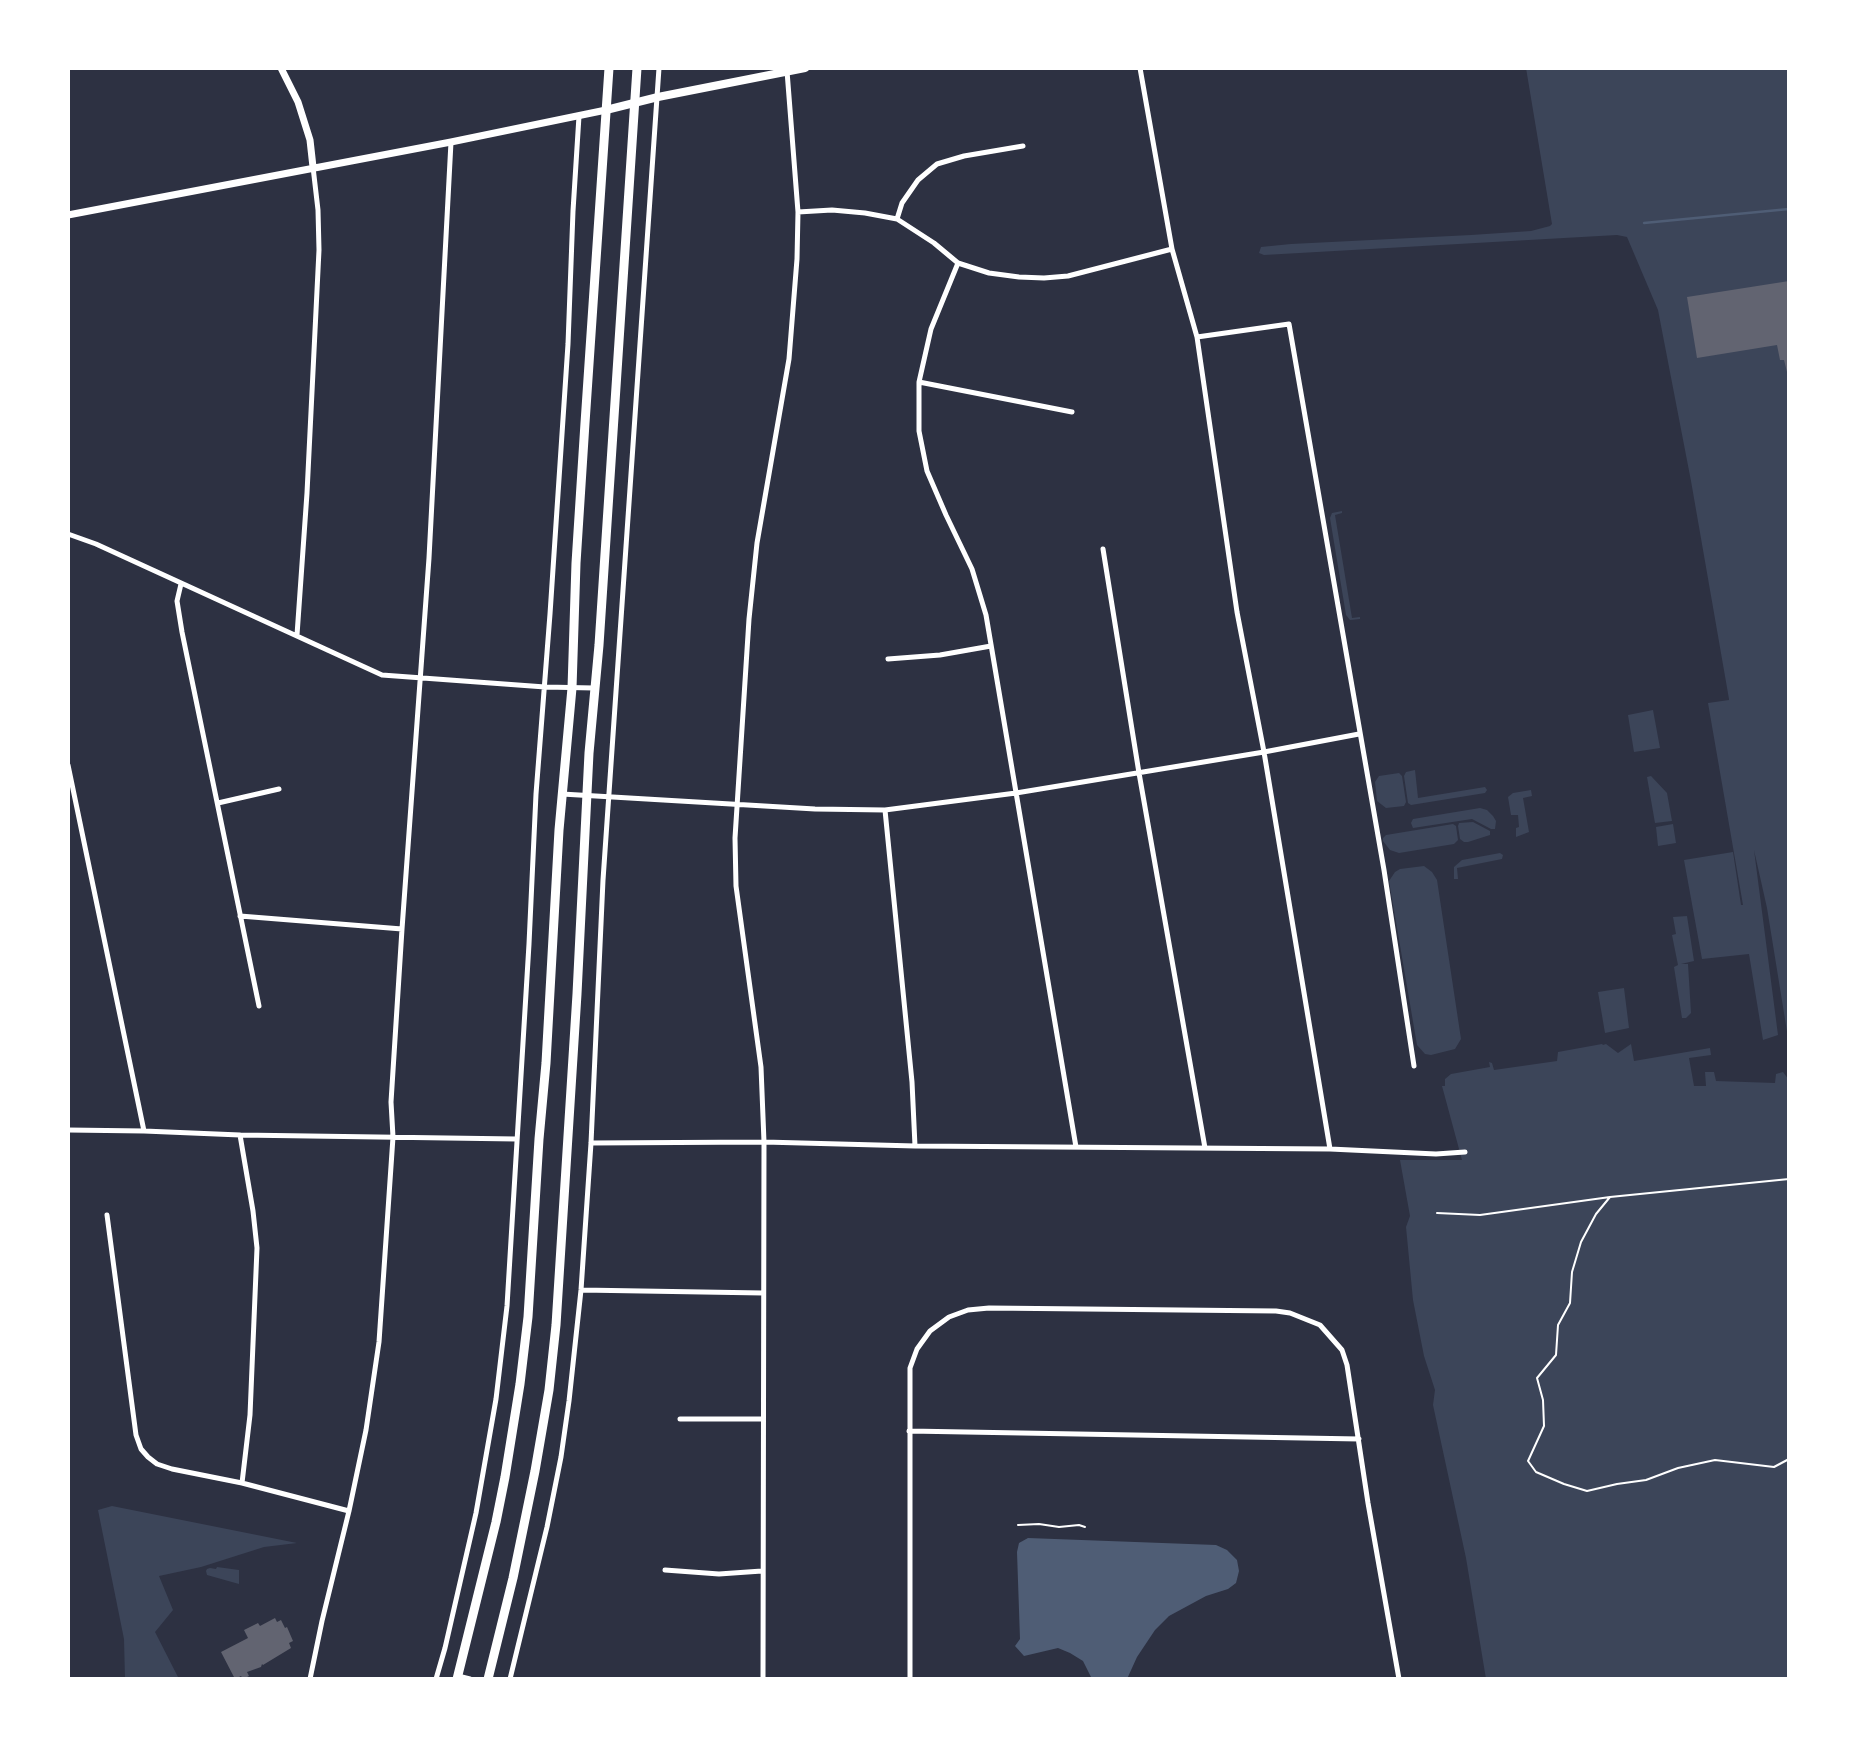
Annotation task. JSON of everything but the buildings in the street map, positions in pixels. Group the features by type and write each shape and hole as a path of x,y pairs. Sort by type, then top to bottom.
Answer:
{"main road":[{"path":"458,1677 496,1522 514,1425 528,1317 562,794 572,688 578,538 609,68"},
{"path":"488,1679 525,1524 549,1390 562,1247 586,795 599,645 637,68"},
{"path":"606,110 805,68"}],"street":[{"path":"281,68 298,102 310,140 318,210 319,250 297,635"},
{"path":"510,1679 561,1457 581,1290 592,1143 595,1027 619,642 659,68"},
{"path":"1140,68 1172,249 1197,337 1237,612 1264,752 1330,1149"},
{"path":"763,1679 764,1142 761,1067 736,886 735,838 757,543 789,359 797,259 798,212 787,70"},
{"path":"68,215 606,110"},
{"path":"436,1679 476,1513 496,1399 507,1306 536,794 568,344 579,116"},
{"path":"310,1679 366,1430 377,1353 393,1137 391,1102 421,678 451,142"},
{"path":"897,219 902,203 918,180 937,164 964,156 1023,146"},
{"path":"798,212 832,210 897,219 934,243 958,263 989,273 1019,277 1068,276 1172,249"},
{"path":"958,263 931,329 919,382 919,431 928,471 972,569 986,615 1076,1147"},
{"path":"1197,337 1289,324 1384,870 1414,1066"},
{"path":"919,382 1072,412"},
{"path":"68,534 96,544 382,675 594,688"},
{"path":"1102,549 1205,1148"},
{"path":"180,584 177,601 181,632 259,1006"},
{"path":"888,659 991,646"},
{"path":"562,794 885,810 1016,793 1359,734"},
{"path":"68,765 145,1131"},
{"path":"218,803 279,789"},
{"path":"885,810 908,1041 915,1146"},
{"path":"240,916 402,929"},
{"path":"68,1130 516,1139"},
{"path":"240,1135 257,1248 250,1415 242,1483"},
{"path":"592,1143 764,1142 915,1146 1330,1149 1436,1154 1465,1152"},
{"path":"107,1215 136,1435 141,1449 157,1465 242,1483 349,1511"},
{"path":"581,1290 763,1293"},
{"path":"911,1679 910,1368 916,1349 930,1331 949,1317 968,1310 989,1308 1276,1311 1290,1313 1320,1325 1342,1350 1347,1365 1399,1679"},
{"path":"680,1419 763,1419"},
{"path":"909,1431 1359,1439"},
{"path":"665,1570 719,1574 762,1571"},
{"path":"458,1677 470,1679"}],"path":[{"path":"1437,1213 1480,1214 1610,1197 1789,1179"},
{"path":"1610,1197 1595,1214 1581,1242 1572,1272 1570,1303 1558,1325 1556,1355 1537,1378 1543,1400 1544,1426 1528,1461 1536,1472 1587,1490 1646,1480 1678,1468 1715,1460 1774,1467 1789,1459"},
{"path":"1018,1525 1085,1527"}],"shaded area":[{"path":"1526,68 1789,68 1789,1044 1767,908 1754,850 1778,1035 1763,1040 1749,954 1702,959 1684,860 1733,852 1743,905 1708,703 1729,699 1658,310 1627,237 1617,235 1264,255 1259,253 1261,247 1291,244 1531,231 1550,226 1552,224"},
{"path":"1342,511 1335,515 1352,618 1360,619 1350,620 1346,615 1330,518 1332,513"},
{"path":"1653,710 1660,748 1634,752 1628,715"},
{"path":"1415,770 1418,798 1485,787 1487,790 1485,793 1411,805 1408,803 1404,776 1406,772"},
{"path":"1399,773 1402,776 1406,802 1404,806 1386,808 1377,801 1375,782 1379,776"},
{"path":"1651,776 1667,793 1672,821 1655,823 1647,777"},
{"path":"1531,790 1532,796 1523,798 1529,832 1516,837 1518,815 1511,815 1508,797 1513,793"},
{"path":"1480,808 1493,816 1496,821 1495,829 1472,819 1413,828 1411,823 1413,819"},
{"path":"1473,822 1490,831 1490,835 1464,842 1460,839 1459,823"},
{"path":"1453,824 1456,826 1458,840 1454,844 1399,853 1390,850 1383,841 1386,835"},
{"path":"1673,824 1676,843 1658,846 1656,827"},
{"path":"1500,853 1503,855 1502,859 1457,868 1458,879 1454,879 1454,867 1462,860"},
{"path":"1424,866 1437,880 1461,1039 1455,1049 1431,1055 1425,1054 1417,1045 1389,881 1400,869"},
{"path":"1687,916 1694,961 1681,964 1688,964 1691,1013 1682,1018 1674,967 1678,965 1672,935 1676,934 1673,917"},
{"path":"1624,988 1629,1028 1605,1033 1598,992"},
{"path":"1602,1044 1618,1053 1631,1044 1634,1061 1710,1048 1711,1055 1689,1058 1694,1086 1706,1086 1705,1072 1714,1072 1716,1081 1775,1083 1776,1074 1783,1072 1789,1080 1789,1679 1486,1679 1466,1558 1433,1405 1435,1390 1424,1356 1413,1300 1406,1227 1410,1216 1400,1160 1462,1160 1442,1086 1445,1086 1445,1079 1451,1074 1490,1067 1489,1062 1494,1070 1557,1061 1558,1052"},
{"path":"112,1506 297,1543 264,1547 201,1567 159,1576 173,1610 155,1632 179,1679 125,1679 124,1639 98,1510"},
{"path":"1028,1538 1216,1545 1227,1550 1237,1560 1239,1571 1236,1583 1228,1589 1206,1596 1169,1616 1155,1630 1137,1657 1127,1679 1092,1679 1083,1661 1070,1653 1058,1648 1024,1656 1015,1646 1020,1639 1017,1552 1019,1543"},
{"path":"217,1567 239,1570 239,1584 207,1575 207,1569"}],"waterway":[{"path":"1644,223 1789,209"}]}
